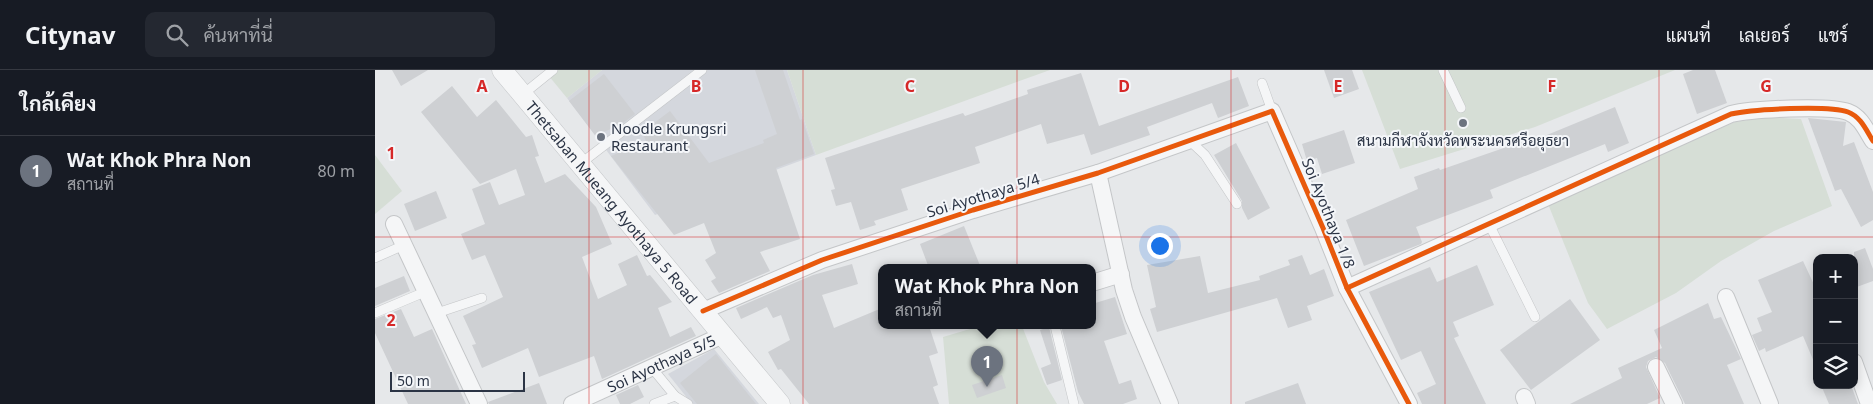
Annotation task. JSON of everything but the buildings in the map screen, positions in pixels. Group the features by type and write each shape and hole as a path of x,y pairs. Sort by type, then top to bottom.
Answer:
{"street":[{"name":"Thetsaban Mueang Ayothaya 5 Road","path":"502,70 723,335 775,402"},
{"path":"1347,288 1731,114 1744,111 1831,109 1848,112 1859,119 1873,141"},
{"name":"Soi Ayothaya 5/4","path":"703,311 822,260 973,210 1098,173 1272,110"},
{"name":"Soi Ayothaya 1/8","path":"1272,110 1347,288 1409,404"},
{"path":"1098,173 1121,274 1133,317 1170,404"},
{"path":"394,224 479,404"},
{"path":"1096,282 1121,274"},
{"path":"1726,297 1770,404"},
{"name":"Soi Ayothaya 5/5","path":"572,404 723,335"},
{"path":"1657,367 1674,404"},
{"path":"1858,373 1869,404"}],"lane":[{"path":"522,95 553,70"},
{"path":"580,164 702,70"},
{"path":"1443,70 1461,108"},
{"path":"1262,83 1272,110"},
{"path":"1189,140 1205,155 1237,204"},
{"path":"1489,224 1535,317"},
{"path":"375,258 404,245"},
{"path":"375,313 427,291"},
{"path":"437,313 482,298"},
{"path":"1056,329 1074,404"},
{"path":"652,368 675,396 688,404"},
{"path":"654,404 675,396"}],"shaded area":[{"path":"544,70 602,70 567,98"},
{"path":"602,70 787,70 816,155 655,215 567,98"},
{"path":"787,70 1050,70 816,155"},
{"name":"สนามกีฬาจังหวัดพระนครศรีอยุธยา","path":"1362,70 1675,70 1535,127 1400,169"},
{"path":"1767,117 1801,119 1832,206 1774,231 1721,261 1676,293 1607,329 1588,303 1548,204 1735,122"},
{"path":"375,155 402,191 375,214"},
{"path":"970,329 1023,329 1044,382 1057,404 949,404 943,337"},
{"path":"714,349 759,404 692,404 668,374"}],"cycle path":[{"path":"1347,288 1731,114 1790,108 1838,110 1853,114 1863,124 1873,141"},
{"path":"703,311 822,260 973,210 1098,173 1272,111 1347,288 1409,404"}],"place":[{"name":"สนามกีฬาจังหวัดพระนครศรีอยุธยา","path":"1463,123"},
{"name":"Noodle Krungsri Restaurant","path":"601,137"},
{"name":"Wat Khok Phra Non","path":"987,387"}]}
